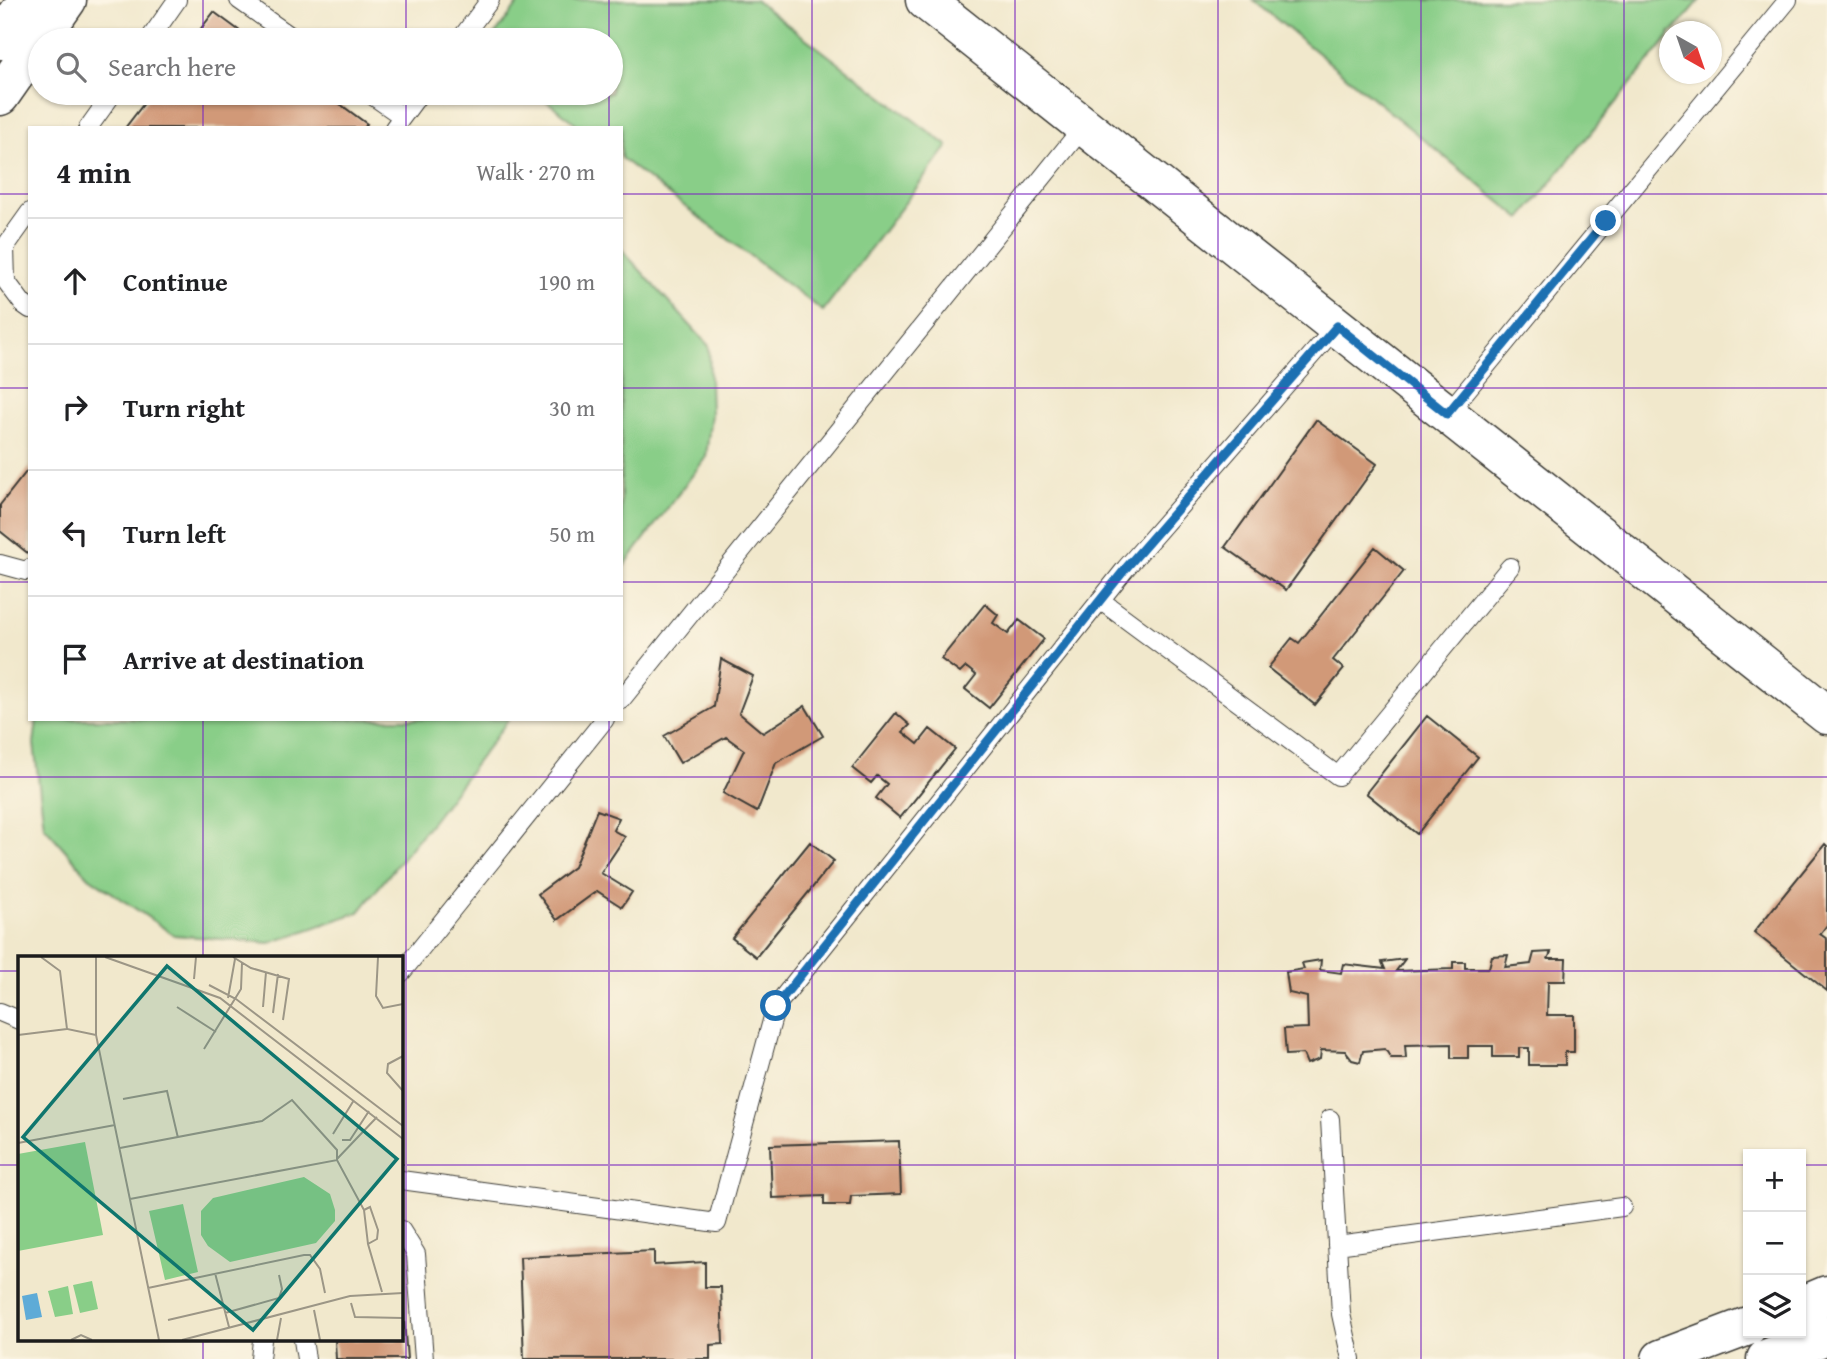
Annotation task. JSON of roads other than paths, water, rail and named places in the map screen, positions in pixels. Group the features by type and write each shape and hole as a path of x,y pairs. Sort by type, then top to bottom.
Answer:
{"street":[{"path":"0,40 27,0"},
{"path":"47,28 67,0"},
{"path":"925,0 1827,715"},
{"path":"0,96 28,56"},
{"path":"1806,1304 1827,1295"},
{"path":"1661,1359 1743,1328"},
{"path":"1766,1359 1827,1335"}],"lane":[{"path":"157,28 177,0"},
{"path":"239,0 279,28"},
{"path":"469,28 490,0"},
{"path":"1447,414 1788,0"},
{"path":"89,126 104,105"},
{"path":"381,105 398,122 411,105"},
{"path":"623,698 1084,126"},
{"path":"28,215 5,247 6,281 28,308"},
{"path":"402,1180 717,1223 776,1006 1126,568 1337,326"},
{"path":"0,564 28,570"},
{"path":"1100,600 1338,776 1510,567"},
{"path":"402,972 604,721"},
{"path":"0,1012 18,1020"},
{"path":"1330,1119 1340,1314 1350,1359"},
{"path":"1337,1245 1622,1207"},
{"path":"402,1232 416,1254 424,1359"}]}
